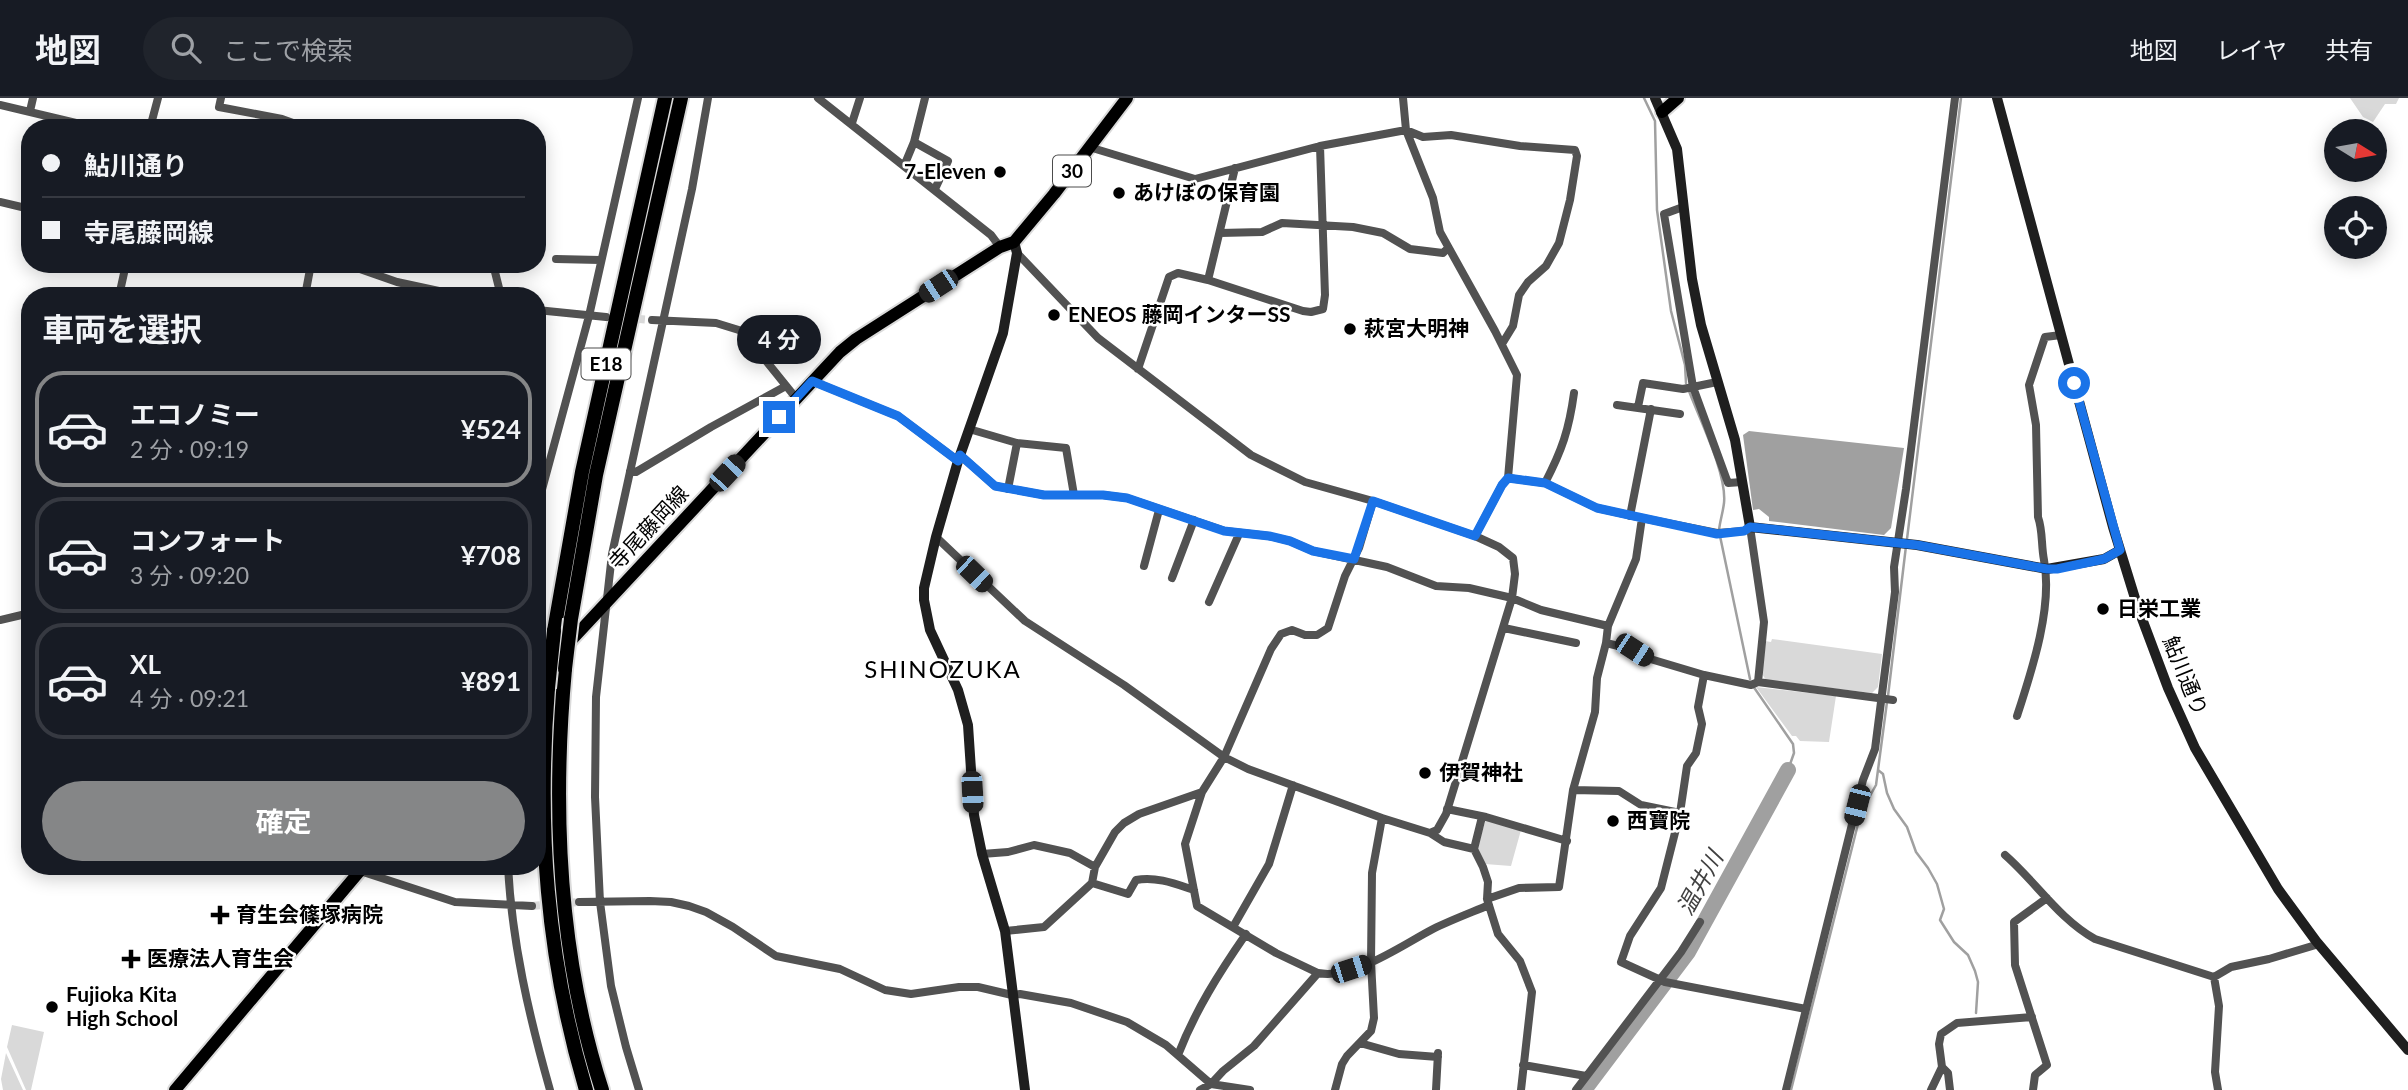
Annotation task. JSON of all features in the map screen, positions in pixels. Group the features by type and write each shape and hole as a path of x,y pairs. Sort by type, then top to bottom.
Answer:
{"highway":[{"name":"E18","path":"546,718 554,631 582,472 666,98"},
{"name":"E18","path":"602,1090 578,998 561,882 558,784 565,669 571,619 599,462 681,98"},
{"name":"E18","path":"546,871 549,916 563,1002 586,1090"}],"main road":[{"name":"30","path":"1016,247 1127,98"},
{"path":"1662,112 1678,98"},
{"name":"寺尾藤岡線","path":"546,667 840,352 1000,247 1016,247"},
{"path":"175,1090 356,875"}],"street":[{"path":"30,111 33,98"},
{"path":"152,119 158,98"},
{"path":"221,98 219,107 282,119"},
{"path":"546,475 589,316 638,98"},
{"path":"639,1090 611,986 600,902 595,797 596,697 612,554 692,189 708,98"},
{"path":"852,123 860,98"},
{"path":"904,166 914,142 925,98"},
{"path":"1403,98 1406,130 1423,168 1440,232 1517,375 1508,478 1475,536"},
{"path":"1655,98 1676,149 1692,279 1717,382 1735,440 1764,622 1758,682"},
{"path":"1786,1090 1863,780 1873,756 1887,699 1895,592 1894,567 1900,544 1955,98"},
{"name":"鮎川通り","path":"1997,98 2120,550 2168,688 2195,748 2277,888 2319,944 2408,1051"},
{"path":"824,99 991,234 1000,247"},
{"path":"0,105 61,119"},
{"path":"1089,147 1195,179 1320,146 1406,130 1423,137 1451,135 1530,147 1575,149 1577,156 1570,200 1559,243 1546,266 1528,282 1519,295 1513,326 1502,344"},
{"path":"914,142 948,161 935,189"},
{"path":"1138,369 1169,277 1178,273 1303,311 1323,309 1325,295 1320,146"},
{"path":"1208,280 1235,168"},
{"path":"0,202 21,207"},
{"path":"1682,208 1664,214 1693,387 1728,483 1742,482"},
{"path":"1220,233 1262,232 1282,223 1353,227 1383,233 1410,249 1443,253 1448,248"},
{"path":"1016,247 1098,338 1251,455 1305,482 1373,501 1475,536 1499,547 1513,558 1515,574 1512,598 1504,628 1447,809 1437,830 1430,833"},
{"path":"1016,247 1003,333 959,458 936,537 924,588 924,612 958,690 968,725 974,815 982,854 1005,931 1026,1090"},
{"path":"556,258 600,260"},
{"path":"371,273 420,287"},
{"path":"546,311 606,317"},
{"path":"652,320 716,323 742,331 796,398"},
{"path":"2017,716 2029,680 2047,589 2042,528 2038,517 2036,425 2029,385 2045,337 2061,335"},
{"path":"812,381 898,416 995,486 1044,495 1103,495 1127,498 1238,534 1269,536 1290,541 1313,551 1387,567 1436,586 1469,588 1512,598 1541,610 1608,626"},
{"path":"1638,407 1643,383 1683,389 1717,382"},
{"path":"630,471 636,472 786,386"},
{"path":"1545,483 1561,452 1569,428 1574,393"},
{"path":"1617,405 1680,414"},
{"path":"1630,516 1651,409"},
{"path":"969,429 1017,443 1066,448 1074,495"},
{"path":"1008,489 1017,443"},
{"path":"1508,478 1545,483 1597,508 1717,534 1744,531 1750,527 1917,545 2047,569 2104,559 2120,550"},
{"path":"1373,501 1328,628 1317,635 1305,635 1292,629 1281,634 1271,649 1224,757 1202,792 1185,844 1197,906 1276,954 1331,976 1371,962 1519,888 1559,887 1573,790 1595,712 1597,678 1608,626 1636,559 1642,518"},
{"path":"1144,566 1159,510"},
{"path":"1172,578 1194,520"},
{"path":"1209,602 1238,534"},
{"path":"936,537 1025,621 1125,685 1224,757 1248,769 1381,818 1430,833 1444,842 1474,849"},
{"path":"0,620 21,615"},
{"path":"1504,628 1576,643"},
{"path":"1605,643 1634,650 1647,658 1703,675 1751,685 1758,682 1887,699"},
{"path":"1703,675 1698,707 1702,724 1696,753 1687,766 1680,813 1661,888 1630,936 1621,962 1659,980 1806,1009"},
{"path":"1233,927 1269,864 1293,785"},
{"path":"1573,790 1619,791 1641,805 1680,813"},
{"path":"1005,931 1044,927 1092,883 1095,867 1115,832 1124,823 1139,814 1202,792"},
{"path":"1447,809 1567,841"},
{"path":"1482,817 1474,849 1488,882 1488,902 1498,934 1520,961 1532,992 1521,1090"},
{"path":"1335,1090 1342,1064 1371,1031 1374,1018 1371,962 1372,873 1381,818"},
{"path":"982,854 1008,852 1034,845 1070,853 1095,867"},
{"path":"2005,855 2028,875 2065,918 2095,939 2214,977 2231,967 2269,960 2319,944"},
{"path":"381,875 455,902 532,906"},
{"path":"508,875 510,906 525,999 550,1090"},
{"path":"1092,883 1128,894 1136,880 1145,878 1194,890"},
{"path":"2033,1090 2035,1075 2047,1065 2015,965 2014,922 2047,898"},
{"path":"579,902 671,902 689,906 733,927 776,956 840,969 885,990 911,994 959,986 1071,1003 1127,1022 1166,1045 1211,1084 1250,1090"},
{"path":"1576,1090 1681,952 1700,922"},
{"path":"1178,1055 1205,995 1246,934"},
{"path":"1200,1090 1211,1084 1223,1070 1254,1046 1318,973"},
{"path":"2214,977 2219,1006 2215,1072 2218,1090"},
{"path":"1931,1090 1942,1067 1939,1044 1941,1034 1957,1023 2032,1017"},
{"path":"1360,1043 1399,1054 1438,1055 1436,1090"},
{"path":"1523,1065 1586,1076"},
{"path":"1942,1067 1948,1073 1950,1090"}],"shaded area":[{"path":"2350,98 2399,98 2396,104 2385,104 2375,119 2363,117"},
{"path":"1749,431 1904,448 1891,528 1884,535 1769,521 1769,517 1759,509 1753,510 1743,435"},
{"path":"1772,639 1882,654 1878,687 1872,693 1766,680 1762,674 1765,641 1771,642"},
{"path":"1756,687 1836,696 1829,742 1800,741 1796,736 1792,736"},
{"path":"1486,819 1521,830 1511,866 1485,864 1476,851"},
{"path":"12,1025 44,1032 31,1090 26,1090 7,1047"},
{"path":"6,1053 23,1090 3,1090 1,1079"}],"waterway":[{"path":"1644,98 1655,121 1657,210 1671,311 1685,365 1686,383"},
{"path":"1907,539 1961,98"},
{"path":"1689,391 1721,477 1724,503 1719,530"},
{"path":"1720,536 1750,679"},
{"path":"1888,696 1906,546"},
{"name":"温井川","path":"1753,686 1793,744 1794,753 1788,770"},
{"path":"1791,1090 1861,812 1876,785 1887,702"},
{"name":"温井川","path":"1584,1090 1688,952 1788,770"},
{"path":"1878,770 1883,774 1887,793 1907,827 1916,852 1937,884 1944,909 1940,920 1954,942 1968,955 1975,971 1978,982 1976,1013"}],"tunnel":[{"path":"613,317 652,320"},
{"path":"532,906 579,902"}],"place":[{"name":"7-Eleven","path":"1000,172"},
{"name":"あけぼの保育園","path":"1119,193"},
{"name":"ENEOS 藤岡インターSS","path":"1054,315"},
{"name":"萩宮大明神","path":"1350,329"},
{"name":"日栄工業","path":"2103,609"},
{"name":"伊賀神社","path":"1425,773"},
{"name":"西寶院","path":"1613,821"},
{"name":"育生会篠塚病院","path":"220,915"},
{"name":"医療法人育生会","path":"131,959"},
{"name":"Fujioka Kita High School","path":"52,1007"}],"district":[{"name":"SHINOZUKA","path":"943,670"}],"route":[{"path":"779,417 812,381 898,416 958,461 960,455 995,486 1044,495 1103,495 1127,498 1224,531 1269,536 1313,551 1354,559 1373,501 1475,536 1502,485 1508,478 1516,478 1545,483 1597,508 1717,534 1744,531 1750,527 1770,529 1917,545 2057,569 2104,559 2120,550 2074,383"}]}
